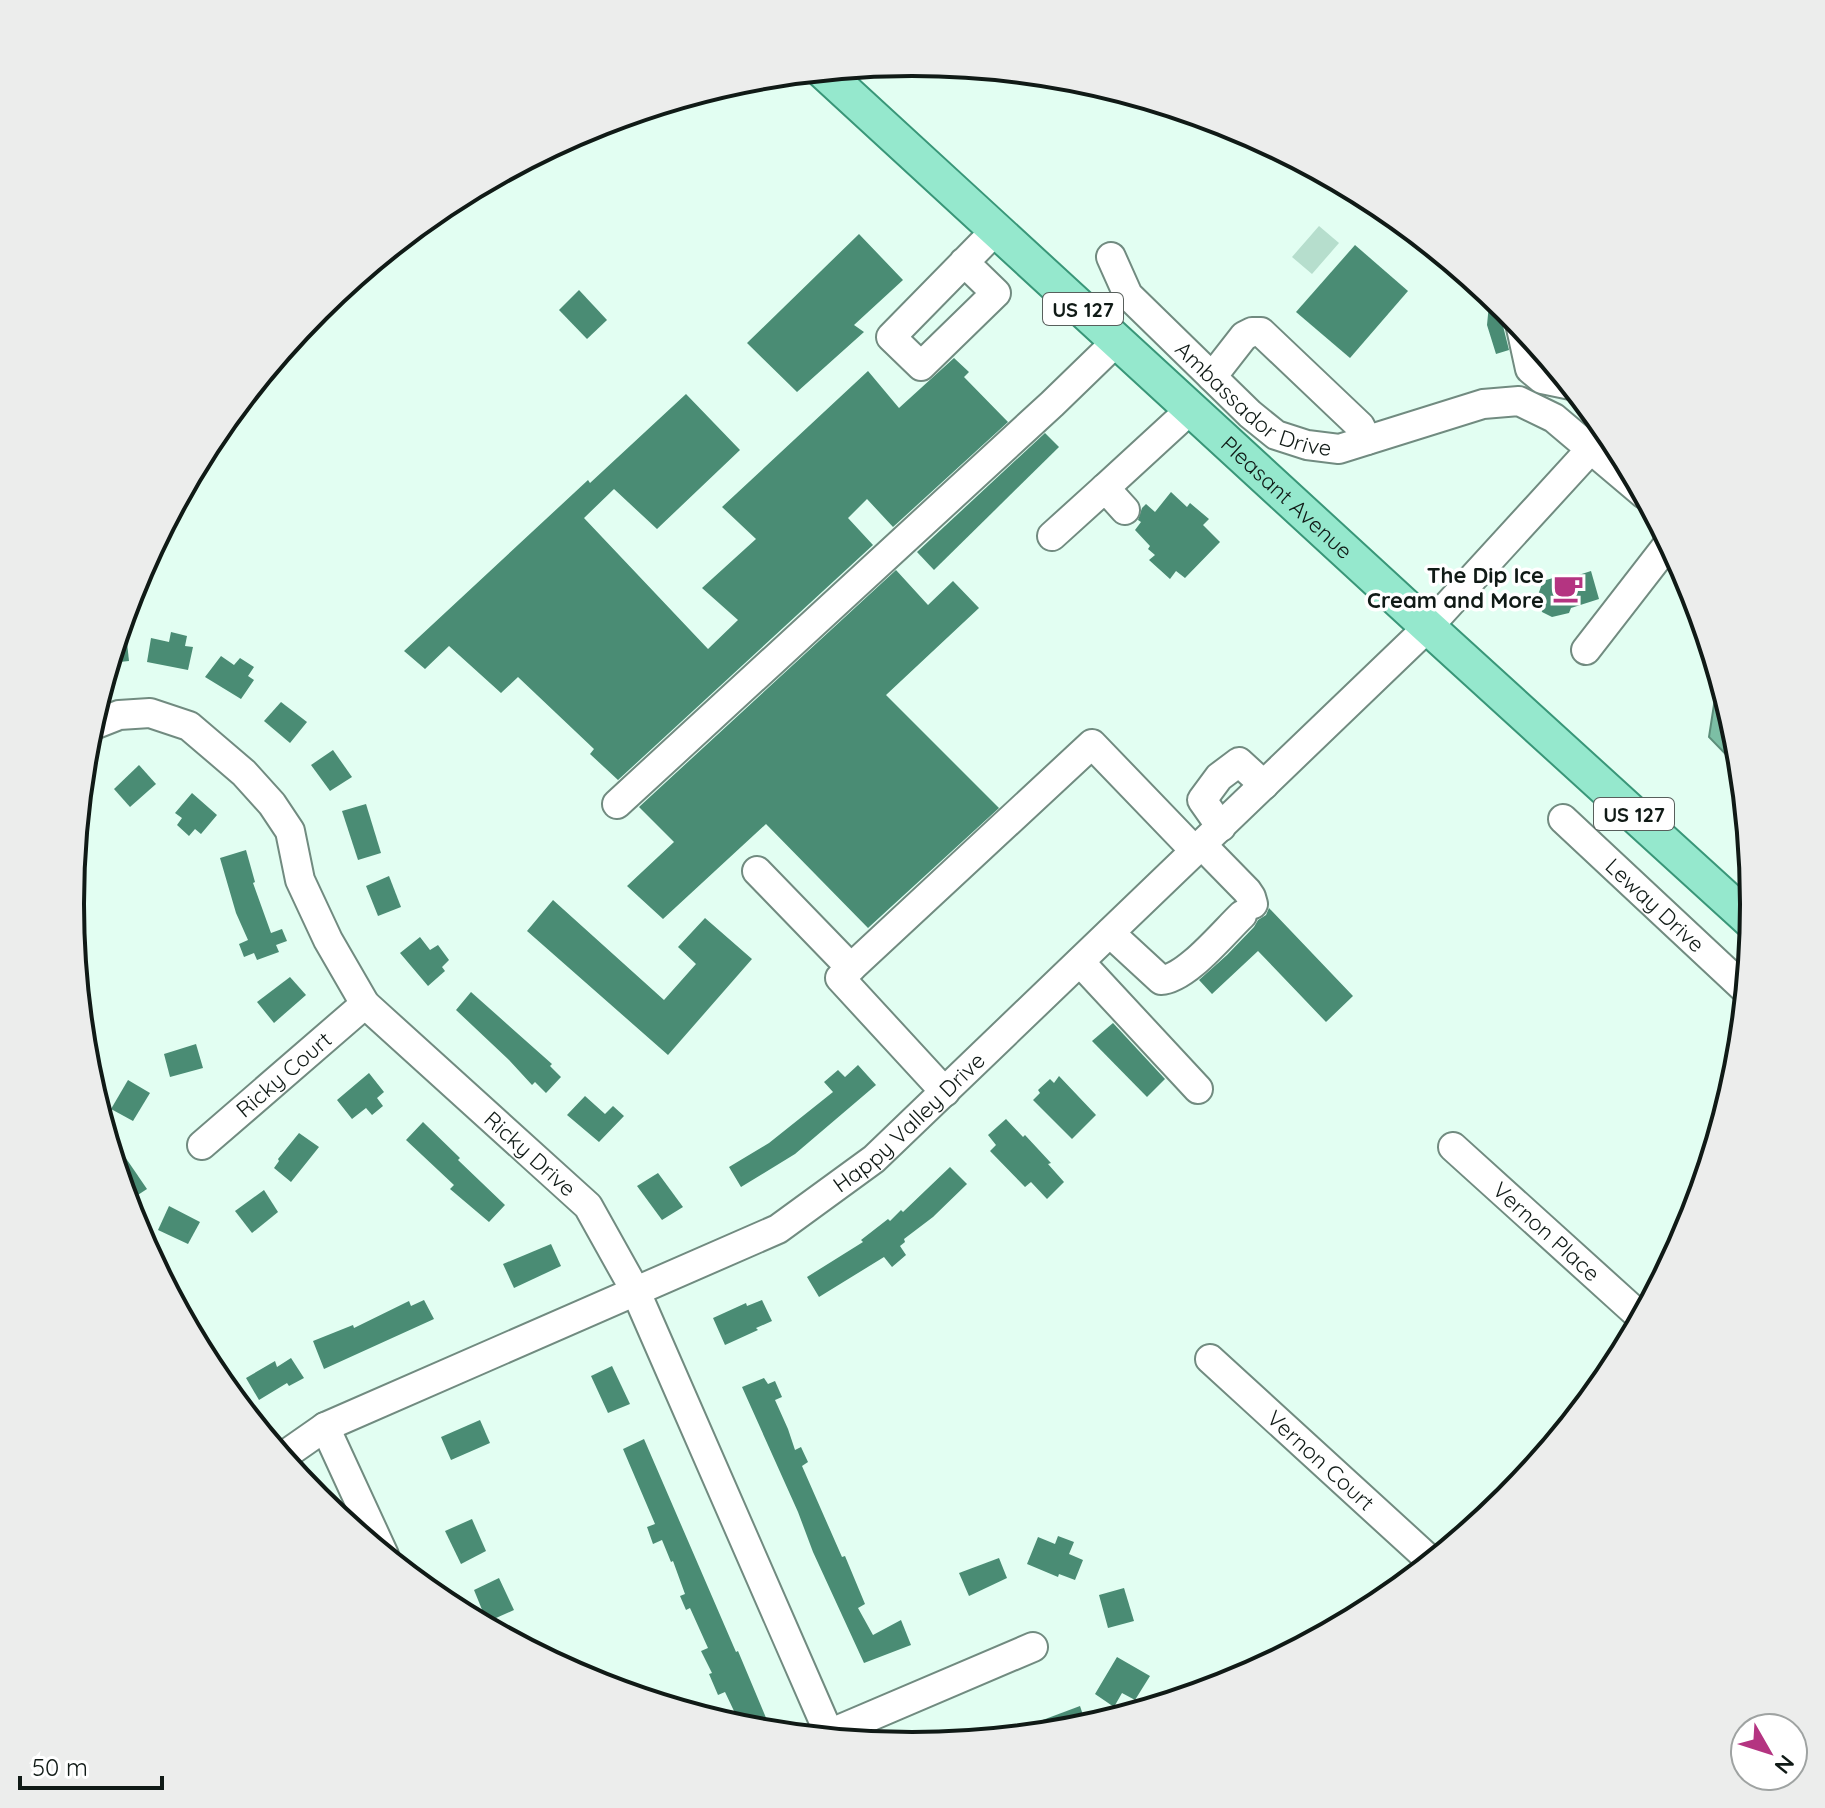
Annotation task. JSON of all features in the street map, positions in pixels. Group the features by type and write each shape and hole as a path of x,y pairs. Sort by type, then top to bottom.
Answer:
{"main road":[{"name":"Pleasant Avenue","path":"833,80 1740,911"}],"street":[{"path":"964,262 996,230"},
{"name":"Ambassador Drive","path":"1111,257 1128,295 1250,414 1276,435 1307,445 1339,449 1483,404 1519,401 1597,439"},
{"path":"1212,377 1244,336 1261,332 1360,426 1367,440"},
{"path":"617,804 1117,341"},
{"path":"1525,348 1530,369 1542,379 1554,381"},
{"path":"1052,536 1191,409"},
{"name":"Happy Valley Drive","path":"291,1451 325,1427 778,1229 874,1159 1428,627 1598,439"},
{"path":"1105,488 1125,510"},
{"path":"1586,650 1662,553"},
{"name":"Ricky Drive","path":"105,720 119,715 150,713 189,726 244,773 272,804 290,831 300,880 328,940 365,1004 588,1206 636,1292 826,1727"},
{"path":"945,1092 840,978 1092,744 1206,841 1251,897 1247,909 1183,973 1170,980 1161,980 1110,933"},
{"name":"Leway Drive","path":"1563,819 1736,981"},
{"path":"757,871 851,968"},
{"path":"1080,962 1198,1089"},
{"name":"Ricky Court","path":"202,1145 365,1004"},
{"name":"Vernon Place","path":"1453,1147 1634,1311"},
{"name":"Vernon Court","path":"1210,1359 1424,1555"},
{"path":"325,1427 374,1532"},
{"path":"846,1729 1033,1647"}],"shaded area":[{"path":"1319,226 1339,243 1312,274 1292,257"},
{"path":"1715,700 1727,756 1709,737"}],"building":[{"path":"859,234 903,280 854,325 864,332 797,392 747,343"},
{"path":"1355,245 1408,291 1350,358 1296,312"},
{"path":"579,290 607,320 587,339 559,310"},
{"path":"1488,310 1503,325 1509,350 1496,354 1487,325"},
{"path":"954,358 969,372 964,377 1008,422 893,527 867,499 848,518 873,545 618,780 590,754 594,749 518,677 501,693 449,646 425,669 404,651 588,480 590,483 686,394 740,450 657,529 614,489 584,518 708,649 738,620 702,588 756,539 722,507 868,371 899,408"},
{"path":"1045,433 1059,447 934,570 917,552"},
{"path":"1171,492 1187,507 1190,503 1209,519 1203,525 1220,542 1185,578 1176,571 1170,579 1149,560 1155,555 1135,530 1141,522 1138,520 1142,508 1146,504 1155,512"},
{"path":"896,570 928,605 953,581 979,608 886,695 999,808 868,928 766,824 663,919 627,886 674,842 639,807"},
{"name":"The Dip Ice Cream and More","path":"1591,571 1599,599 1552,617 1542,612 1538,595 1543,581 1553,578 1560,581"},
{"path":"171,632 187,636 185,646 193,647 188,670 147,662 151,638 169,642"},
{"path":"127,642 129,661 121,662"},
{"path":"221,656 234,665 240,658 254,667 248,676 254,680 241,699 205,677"},
{"path":"281,702 307,722 290,743 264,721"},
{"path":"333,750 352,777 330,791 311,765"},
{"path":"139,765 156,784 130,807 114,789"},
{"path":"192,793 217,815 201,834 195,829 189,836 177,825 182,818 175,813"},
{"path":"366,804 381,853 358,860 342,811"},
{"path":"246,850 253,883 271,933 282,929 287,941 276,945 279,952 257,960 254,953 244,957 239,944 248,940 236,913 220,858"},
{"path":"389,876 401,907 378,916 366,886"},
{"path":"553,900 664,1000 696,964 678,947 705,918 752,959 668,1055 527,931"},
{"path":"1269,908 1353,996 1326,1022 1258,951 1212,994 1199,980 1266,915"},
{"path":"420,937 430,950 438,945 449,960 442,967 445,971 428,986 400,953"},
{"path":"290,977 306,995 274,1023 257,1002"},
{"path":"471,992 552,1064 550,1066 561,1077 546,1093 535,1082 532,1085 456,1010"},
{"path":"1113,1023 1165,1079 1147,1097 1092,1041"},
{"path":"196,1044 203,1068 170,1077 164,1054"},
{"path":"858,1065 876,1085 795,1154 741,1187 729,1167 769,1143 833,1092 824,1082 838,1070 845,1077"},
{"path":"369,1073 384,1092 377,1098 383,1106 372,1115 366,1108 352,1119 337,1100"},
{"path":"1059,1076 1096,1115 1072,1139 1033,1100 1040,1093 1038,1090 1050,1079 1054,1083"},
{"path":"128,1080 150,1093 133,1121 111,1109"},
{"path":"585,1096 605,1114 613,1106 624,1116 599,1142 567,1115"},
{"path":"1006,1119 1051,1163 1048,1164 1064,1182 1047,1199 1031,1182 1025,1187 990,1151 996,1145 988,1135"},
{"path":"423,1122 505,1205 489,1222 450,1189 454,1185 406,1140"},
{"path":"299,1133 319,1147 291,1182 274,1168"},
{"path":"124,1155 147,1189 138,1195"},
{"path":"950,1167 967,1184 933,1217 904,1239 900,1246 906,1255 892,1267 884,1257 819,1297 807,1277 863,1242 861,1240 901,1210 903,1212"},
{"path":"658,1173 683,1207 662,1220 637,1186"},
{"path":"264,1190 278,1212 252,1233 235,1211"},
{"path":"169,1206 200,1222 188,1244 158,1230"},
{"path":"551,1244 561,1266 514,1288 503,1264"},
{"path":"424,1300 434,1319 324,1369 313,1341 353,1325 354,1328 409,1301 411,1306"},
{"path":"762,1300 772,1321 725,1345 713,1318 746,1303 747,1306"},
{"path":"291,1358 304,1378 289,1386 287,1383 259,1400 246,1378 275,1361 277,1367"},
{"path":"612,1366 630,1404 608,1413 591,1376"},
{"path":"764,1378 768,1384 775,1381 782,1397 775,1400 795,1450 801,1447 808,1462 802,1466 865,1604 858,1608 873,1635 901,1620 911,1645 864,1663 742,1387"},
{"path":"480,1420 490,1443 451,1460 441,1437"},
{"path":"644,1439 766,1719 735,1712 725,1692 718,1695 701,1651 708,1648 690,1608 686,1610 680,1596 685,1594 662,1540 653,1544 647,1527 655,1524 623,1449"},
{"path":"472,1519 486,1551 461,1564 445,1531"},
{"path":"1058,1536 1074,1542 1069,1554 1083,1560 1075,1580 1059,1574 1058,1577 1027,1564 1038,1537 1055,1544"},
{"path":"999,1558 1007,1578 969,1596 959,1573"},
{"path":"499,1578 514,1610 494,1619 483,1611 474,1590"},
{"path":"1124,1588 1134,1621 1108,1628 1099,1595"},
{"path":"1117,1657 1150,1676 1135,1700 1122,1693 1114,1707 1095,1694"},
{"path":"1080,1706 1083,1714 1074,1716 1036,1722"}],"place":[{"name":"The Dip Ice Cream and More","path":"1568,588"}]}
